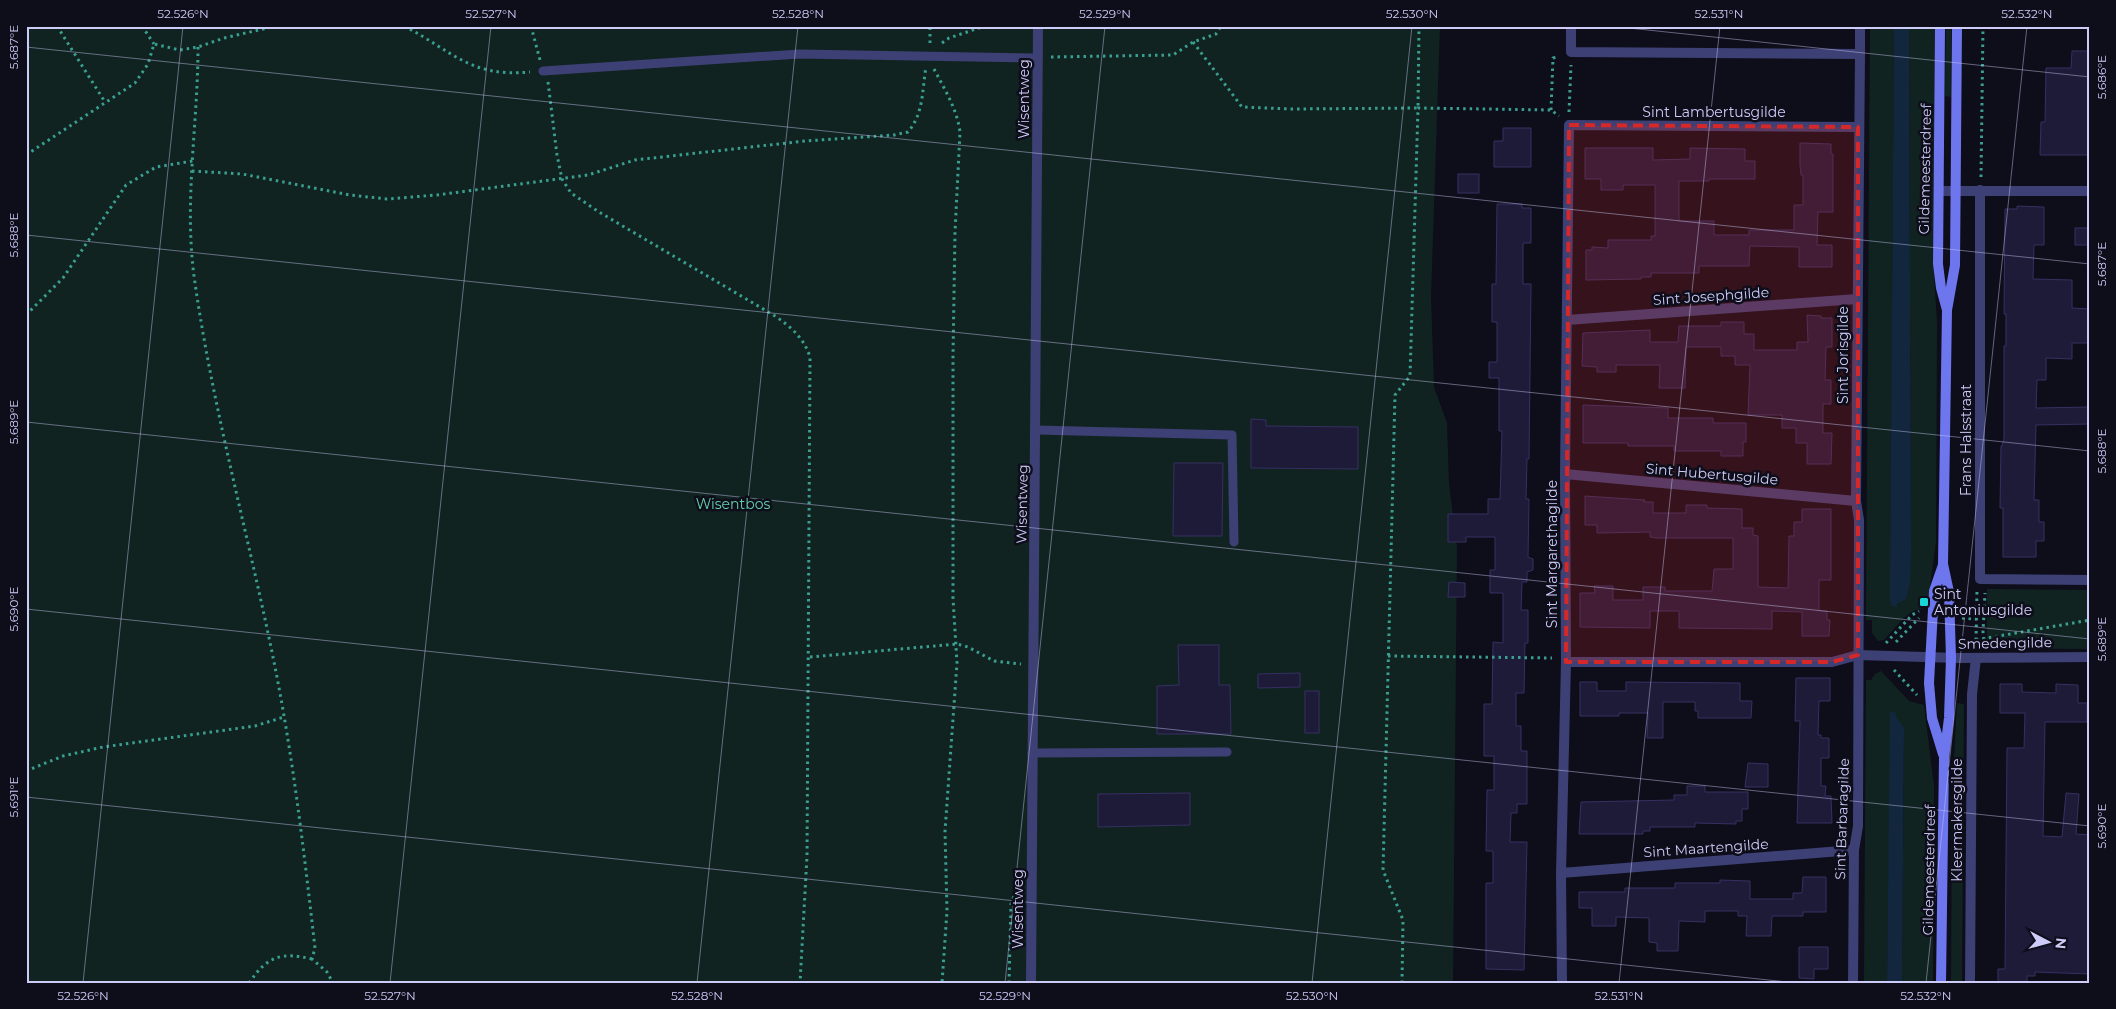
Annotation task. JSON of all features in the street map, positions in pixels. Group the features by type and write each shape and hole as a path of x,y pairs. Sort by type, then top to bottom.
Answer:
{"street":[{"name":"Wisentweg","path":"1031,983 1038,26"},
{"path":"1571,26 1571,52 1860,54"},
{"name":"Sint Jorisgilde","path":"1858,656 1859,520 1856,501 1860,26"},
{"name":"Gildemeesterdreef","path":"1940,26 1938,264 1941,288 1947,310"},
{"name":"Gildemeesterdreef","path":"1942,983 1944,758 1949,718 1951,658 1949,592 1943,564 1947,310 1955,265 1958,26"},
{"name":"Sint Lambertusgilde","path":"1569,125 1858,127"},
{"name":"Sint Margarethagilde","path":"1562,983 1569,125"},
{"name":"Frans Halsstraat","path":"1980,190 1980,579"},
{"path":"1939,191 2090,191"},
{"name":"Sint Josephgilde","path":"1567,320 1857,299"},
{"name":"Sint Hubertusgilde","path":"1565,474 1856,501"},
{"name":"Gildemeesterdreef","path":"1943,564 1934,591 1930,657 1932,718 1944,758"},
{"path":"1980,579 2090,580"},
{"path":"1566,662 1832,662 1858,656 1951,658"},
{"name":"Sint Barbaragilde","path":"1853,983 1854,850 1858,826 1858,656"},
{"name":"Smedengilde","path":"1951,658 2000,656 2090,657"},
{"name":"Kleermakersgilde","path":"1970,983 1972,694 1976,658"},
{"name":"Sint Maartengilde","path":"1562,873 1854,850"}],"lane":[{"path":"543,71 799,54 1038,58"},
{"path":"1036,430 1232,435 1234,542"},
{"path":"1032,753 1227,752"}],"path":[{"path":"56,26 105,102"},
{"path":"142,26 154,44 180,50 276,26"},
{"path":"404,26 456,58 478,68 509,73 543,71"},
{"path":"531,26 543,71 548,78 557,155 562,179 566,187 575,197 775,316 794,330 808,351 811,366 810,657 807,856 800,983"},
{"path":"929,55 930,26"},
{"path":"939,55 944,40 985,26"},
{"path":"1038,58 1173,55 1192,42 1216,34 1221,26"},
{"path":"1402,983 1403,920 1383,870 1395,395 1410,376 1419,26"},
{"path":"1980,190 1983,26"},
{"path":"1192,42 1242,107 1293,110 1418,108 1551,110 1569,125"},
{"path":"26,155 135,82 148,64 154,44"},
{"path":"198,47 190,224 194,275 212,378 290,746 315,948 312,959"},
{"path":"1551,110 1553,58 1571,52 1569,125"},
{"path":"192,171 242,174 387,199 437,195 562,179 597,173 635,160 763,145 902,134 913,126 917,117 922,103 928,62 953,106 958,117 960,132 955,232 953,356 954,598 957,644 945,831 947,920 942,983"},
{"path":"26,316 63,278 126,185 156,167 193,161"},
{"path":"1976,658 1977,589 1980,579"},
{"path":"1985,590 1983,638 1985,647"},
{"path":"1884,656 1885,644 1912,615 1917,612 1926,611"},
{"path":"1976,640 2090,620"},
{"path":"810,657 957,644 968,647 994,661 1021,664"},
{"path":"1388,656 1550,657 1566,662"},
{"path":"26,770 63,756 103,747 254,726 284,717"},
{"path":"250,983 266,964 277,957 290,954 312,959 327,972 333,983"}],"highlighted area":[{"path":"1569,125 1858,127 1858,655 1832,662 1566,662"}],"green space":[{"name":"Wisentbos","path":"26,26 1440,26 1431,297 1434,387 1447,423 1449,484 1457,547 1453,983 26,983"},
{"path":"1870,26 1894,26 1892,362 1897,606 1911,551 1909,26 1935,26 1933,261 1937,322 1936,542 1927,608 1914,611 1908,615 1884,640 1878,641 1872,633 1872,620 1866,620"},
{"path":"1946,26 1951,26 1951,97 1945,96"},
{"path":"1987,589 2090,590 2090,649 1987,648"},
{"path":"1881,671 1909,701 1924,705 1934,786 1933,983 1902,983 1904,729 1891,711 1887,983 1864,983 1866,680 1871,680 1875,674"},
{"path":"1957,703 1964,704 1962,983 1951,983 1952,794"}],"water":[{"path":"1894,26 1909,26 1911,551 1910,583 1906,599 1897,604 1897,607 1892,606 1890,600"},
{"path":"1890,711 1896,713 1896,717 1904,728 1902,983 1887,983"}],"building":[{"path":"2072,51 2090,51 2090,155 2040,155 2041,122 2045,122 2046,68 2071,68"},
{"path":"1503,128 1531,128 1531,167 1494,167 1494,141 1503,141"},
{"path":"1800,143 1831,144 1831,154 1833,154 1833,212 1818,212 1817,245 1832,245 1832,267 1799,267 1799,247 1750,246 1749,266 1699,266 1699,273 1651,273 1651,277 1641,277 1641,279 1586,280 1586,250 1592,250 1592,247 1608,248 1608,240 1651,240 1651,236 1655,236 1655,185 1623,185 1623,190 1601,190 1601,179 1585,179 1585,148 1653,148 1653,160 1690,159 1690,148 1745,149 1745,161 1755,161 1755,179 1679,181 1679,221 1714,221 1714,235 1749,235 1749,230 1794,230 1794,205 1803,205"},
{"path":"1458,174 1479,174 1479,193 1458,193"},
{"path":"1497,204 1522,204 1522,208 1531,208 1531,243 1523,243 1523,284 1531,284 1529,459 1527,459 1526,499 1529,499 1528,557 1533,559 1533,570 1527,572 1527,582 1522,582 1521,610 1528,610 1528,643 1525,643 1524,693 1516,693 1516,726 1521,726 1521,751 1527,751 1527,804 1517,804 1517,813 1511,813 1510,842 1527,842 1524,970 1486,969 1486,883 1493,883 1493,851 1486,851 1487,790 1494,790 1494,756 1484,756 1484,704 1492,704 1493,642 1503,643 1503,593 1490,593 1490,570 1495,570 1495,537 1466,537 1466,542 1448,542 1448,514 1488,514 1488,499 1500,499 1502,431 1499,431 1499,378 1489,378 1489,362 1497,362 1497,322 1492,322 1492,284 1496,284"},
{"path":"2017,206 2044,207 2044,245 2034,245 2033,279 2072,280 2072,308 2090,309 2090,343 2072,343 2072,359 2046,358 2046,380 2037,380 2036,408 2090,407 2090,424 2036,425 2034,500 2039,500 2039,522 2044,522 2044,541 2036,541 2036,557 2003,557 2003,508 2000,508 2001,446 2004,438 2004,346 2006,346 2006,314 2004,314 2005,209 2017,209"},
{"path":"2075,228 2090,228 2090,245 2075,245"},
{"path":"1807,315 1832,318 1832,347 1826,347 1825,380 1831,380 1831,404 1823,404 1823,433 1832,433 1831,464 1807,464 1807,443 1796,443 1796,428 1782,428 1782,415 1748,415 1750,365 1735,365 1735,356 1721,356 1721,347 1686,347 1685,388 1659,388 1660,365 1616,365 1616,372 1597,372 1597,367 1582,366 1583,333 1650,330 1650,342 1678,342 1679,326 1721,326 1721,322 1744,322 1744,334 1754,334 1754,350 1797,350 1797,342 1808,342"},
{"path":"1583,405 1668,408 1668,418 1713,418 1713,423 1746,423 1746,442 1743,442 1743,456 1721,456 1721,451 1674,451 1674,446 1628,446 1628,443 1583,443"},
{"path":"1251,419 1266,420 1266,426 1358,427 1358,469 1251,468"},
{"path":"1174,463 1223,463 1222,536 1173,536"},
{"path":"1585,496 1653,502 1653,513 1686,513 1686,505 1742,509 1742,528 1753,528 1753,535 1758,536 1758,587 1788,588 1789,536 1794,536 1794,522 1802,522 1802,509 1831,509 1831,580 1819,580 1819,611 1827,611 1827,620 1830,620 1829,636 1802,636 1802,612 1772,611 1772,629 1679,628 1679,611 1650,611 1650,628 1580,627 1580,593 1595,593 1594,586 1613,586 1613,600 1643,600 1643,587 1665,587 1665,591 1712,591 1714,569 1733,569 1733,538 1656,538 1650,537 1650,532 1597,533 1597,525 1585,525"},
{"path":"1449,582 1465,583 1465,597 1448,597"},
{"path":"1178,645 1219,645 1219,685 1230,685 1231,734 1157,734 1157,686 1179,685"},
{"path":"1300,673 1300,687 1258,688 1258,674"},
{"path":"1796,678 1830,678 1830,701 1819,701 1818,735 1821,735 1821,738 1829,738 1829,758 1821,758 1821,786 1826,786 1825,796 1831,796 1832,823 1797,823 1800,721 1795,721"},
{"path":"1580,682 1597,682 1597,691 1626,691 1626,682 1740,683 1740,701 1752,701 1751,718 1698,718 1698,711 1695,711 1695,702 1663,702 1663,738 1647,738 1648,713 1619,713 1619,716 1580,716"},
{"path":"2000,684 2022,684 2022,692 2056,693 2056,684 2078,685 2078,703 2087,703 2087,722 2045,722 2043,836 2062,837 2066,793 2079,794 2076,834 2090,835 2090,974 2035,972 2035,976 2027,976 2027,983 1998,983 1998,969 2005,969 2007,748 2024,748 2025,713 2000,713"},
{"path":"1305,691 1319,691 1319,733 1305,733"},
{"path":"1748,763 1768,764 1768,787 1745,787"},
{"path":"1687,786 1705,786 1705,792 1748,792 1748,809 1742,809 1742,821 1736,821 1736,824 1695,823 1695,827 1650,827 1650,831 1643,831 1643,834 1579,834 1581,802 1674,800 1674,795 1687,795"},
{"path":"1190,793 1190,825 1098,827 1098,794"},
{"path":"1803,877 1826,877 1826,912 1803,912 1803,916 1772,916 1771,936 1746,936 1747,916 1738,916 1738,911 1705,911 1705,922 1679,921 1678,951 1657,951 1657,943 1649,942 1649,918 1616,917 1616,926 1592,926 1592,908 1579,908 1579,892 1625,892 1625,888 1675,888 1675,883 1720,883 1720,880 1750,881 1750,899 1793,899 1793,893 1802,893"},
{"path":"1799,947 1828,947 1828,969 1814,969 1814,979 1799,978"}],"place":[{"name":"Sint Antoniusgilde","path":"1924,602"}]}
